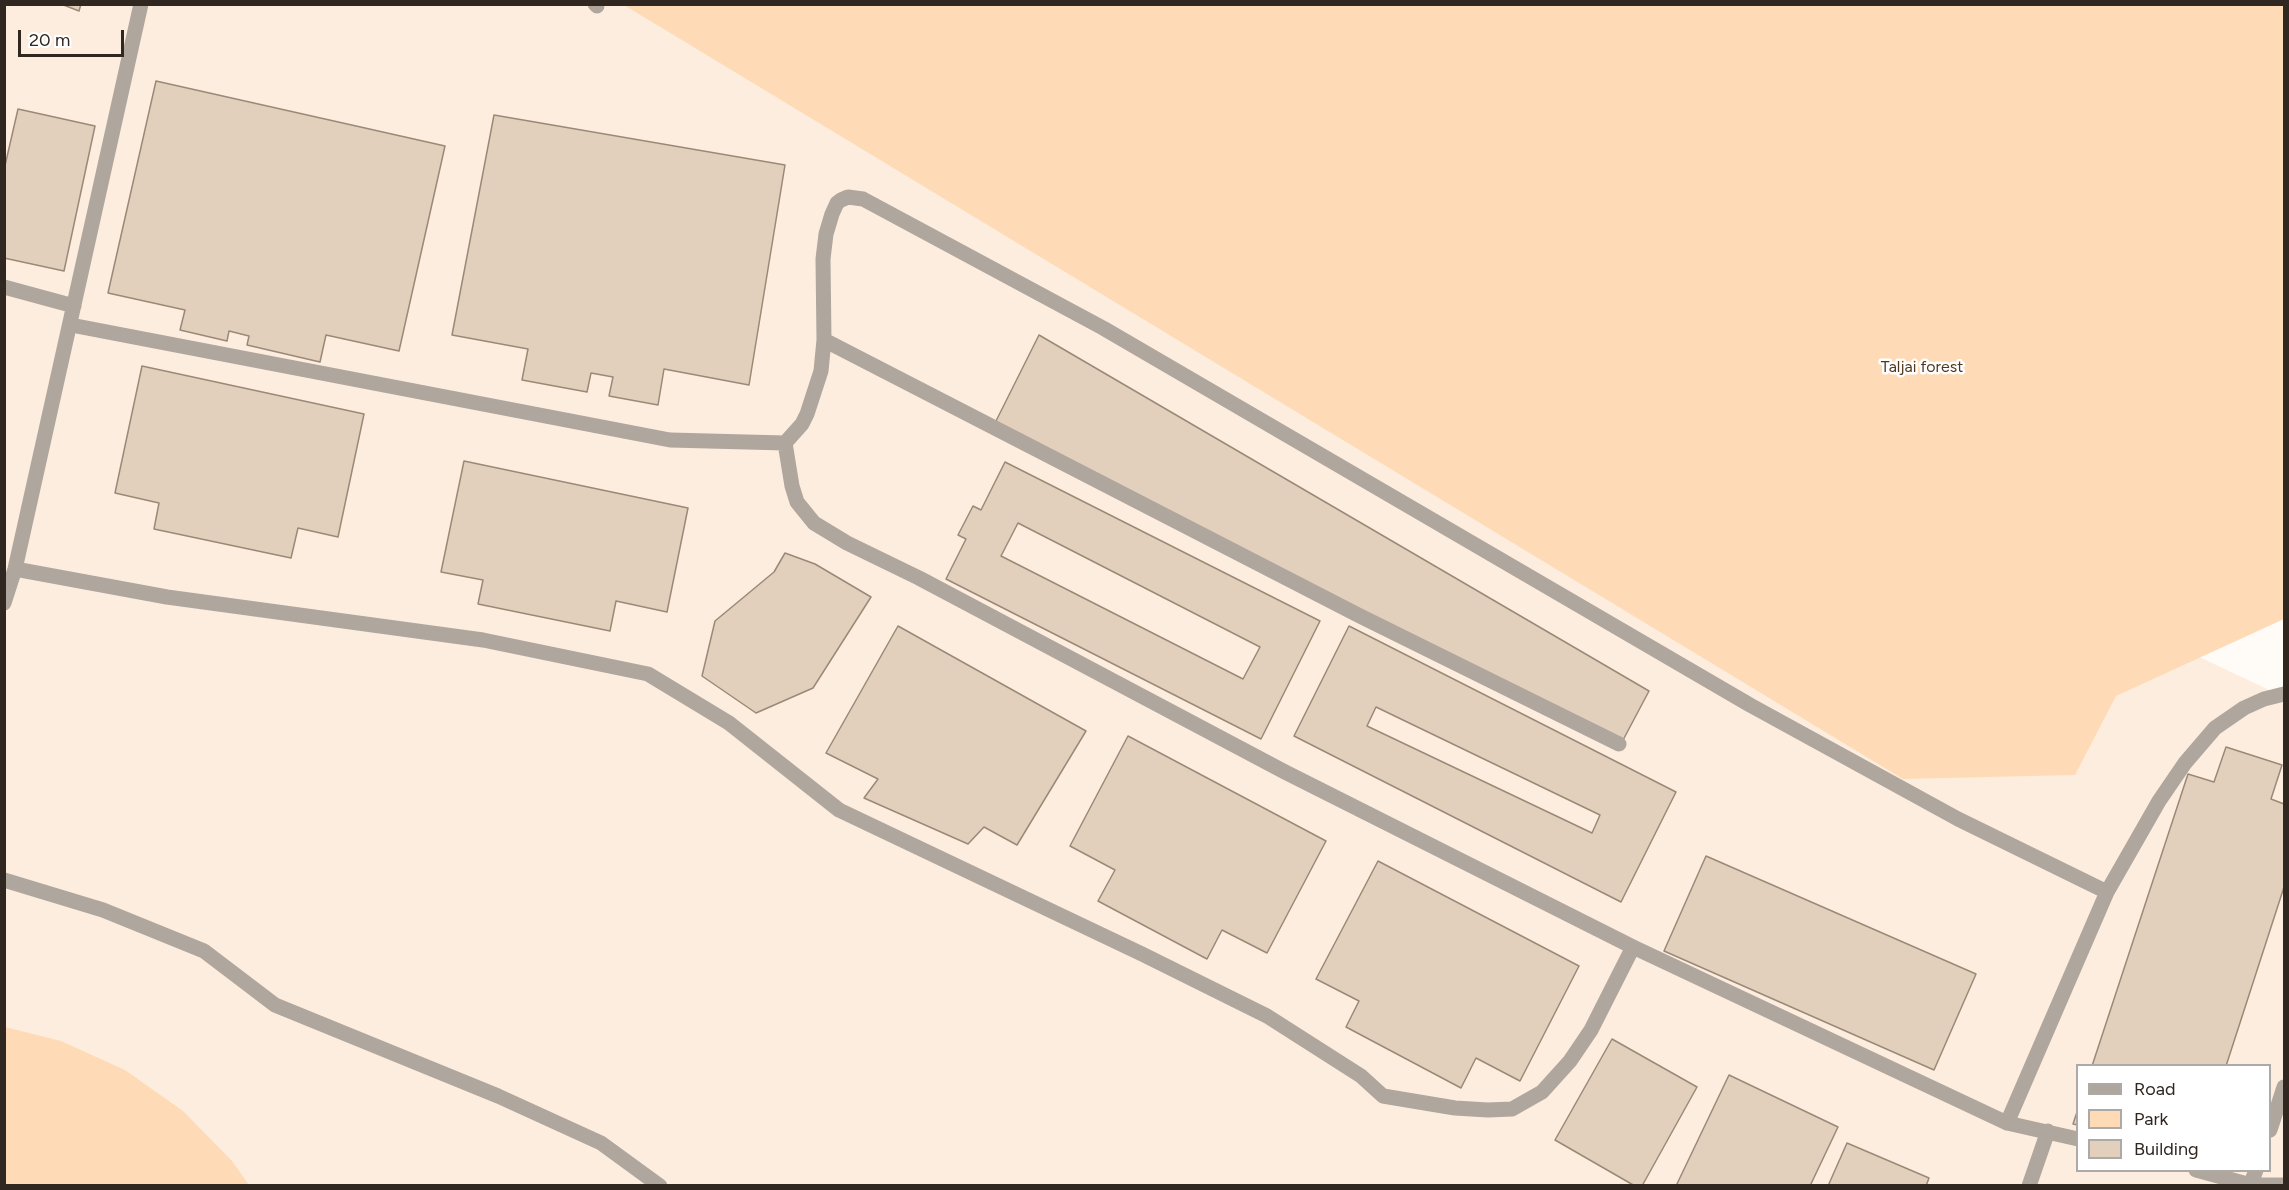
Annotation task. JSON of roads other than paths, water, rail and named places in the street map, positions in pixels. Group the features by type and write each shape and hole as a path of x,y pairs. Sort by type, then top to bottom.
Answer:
{"street":[{"path":"4,603 15,569 141,4"},
{"path":"70,326 670,440 785,443 802,424 811,405 821,371 824,340 826,234 837,203 848,197 857,197 880,207 1103,328 1749,705 1958,819 2107,892"},
{"path":"4,286 74,306"},
{"path":"824,340 1360,616 1619,744"},
{"path":"785,443 797,502 814,523 839,538 920,578 1285,772 1633,948 2007,1123 2076,1138"},
{"path":"15,569 167,597 483,640 648,674 729,723 839,810 1267,1016 1361,1076 1383,1096 1455,1108 1488,1110 1512,1109 1542,1092 1570,1061 1591,1030 1633,948"},
{"path":"2007,1123 2107,892 2158,801 2185,763 2216,728 2244,708 2284,693"},
{"path":"4,880 103,910 204,951 275,1005 498,1096 601,1143 660,1185"},
{"path":"2271,1127 2284,1087"},
{"path":"2029,1185 2048,1131"},
{"path":"2203,1172 2251,1185 2284,1185"}],"park label":[{"name":"Taljai forest","path":"1922,367"}]}
